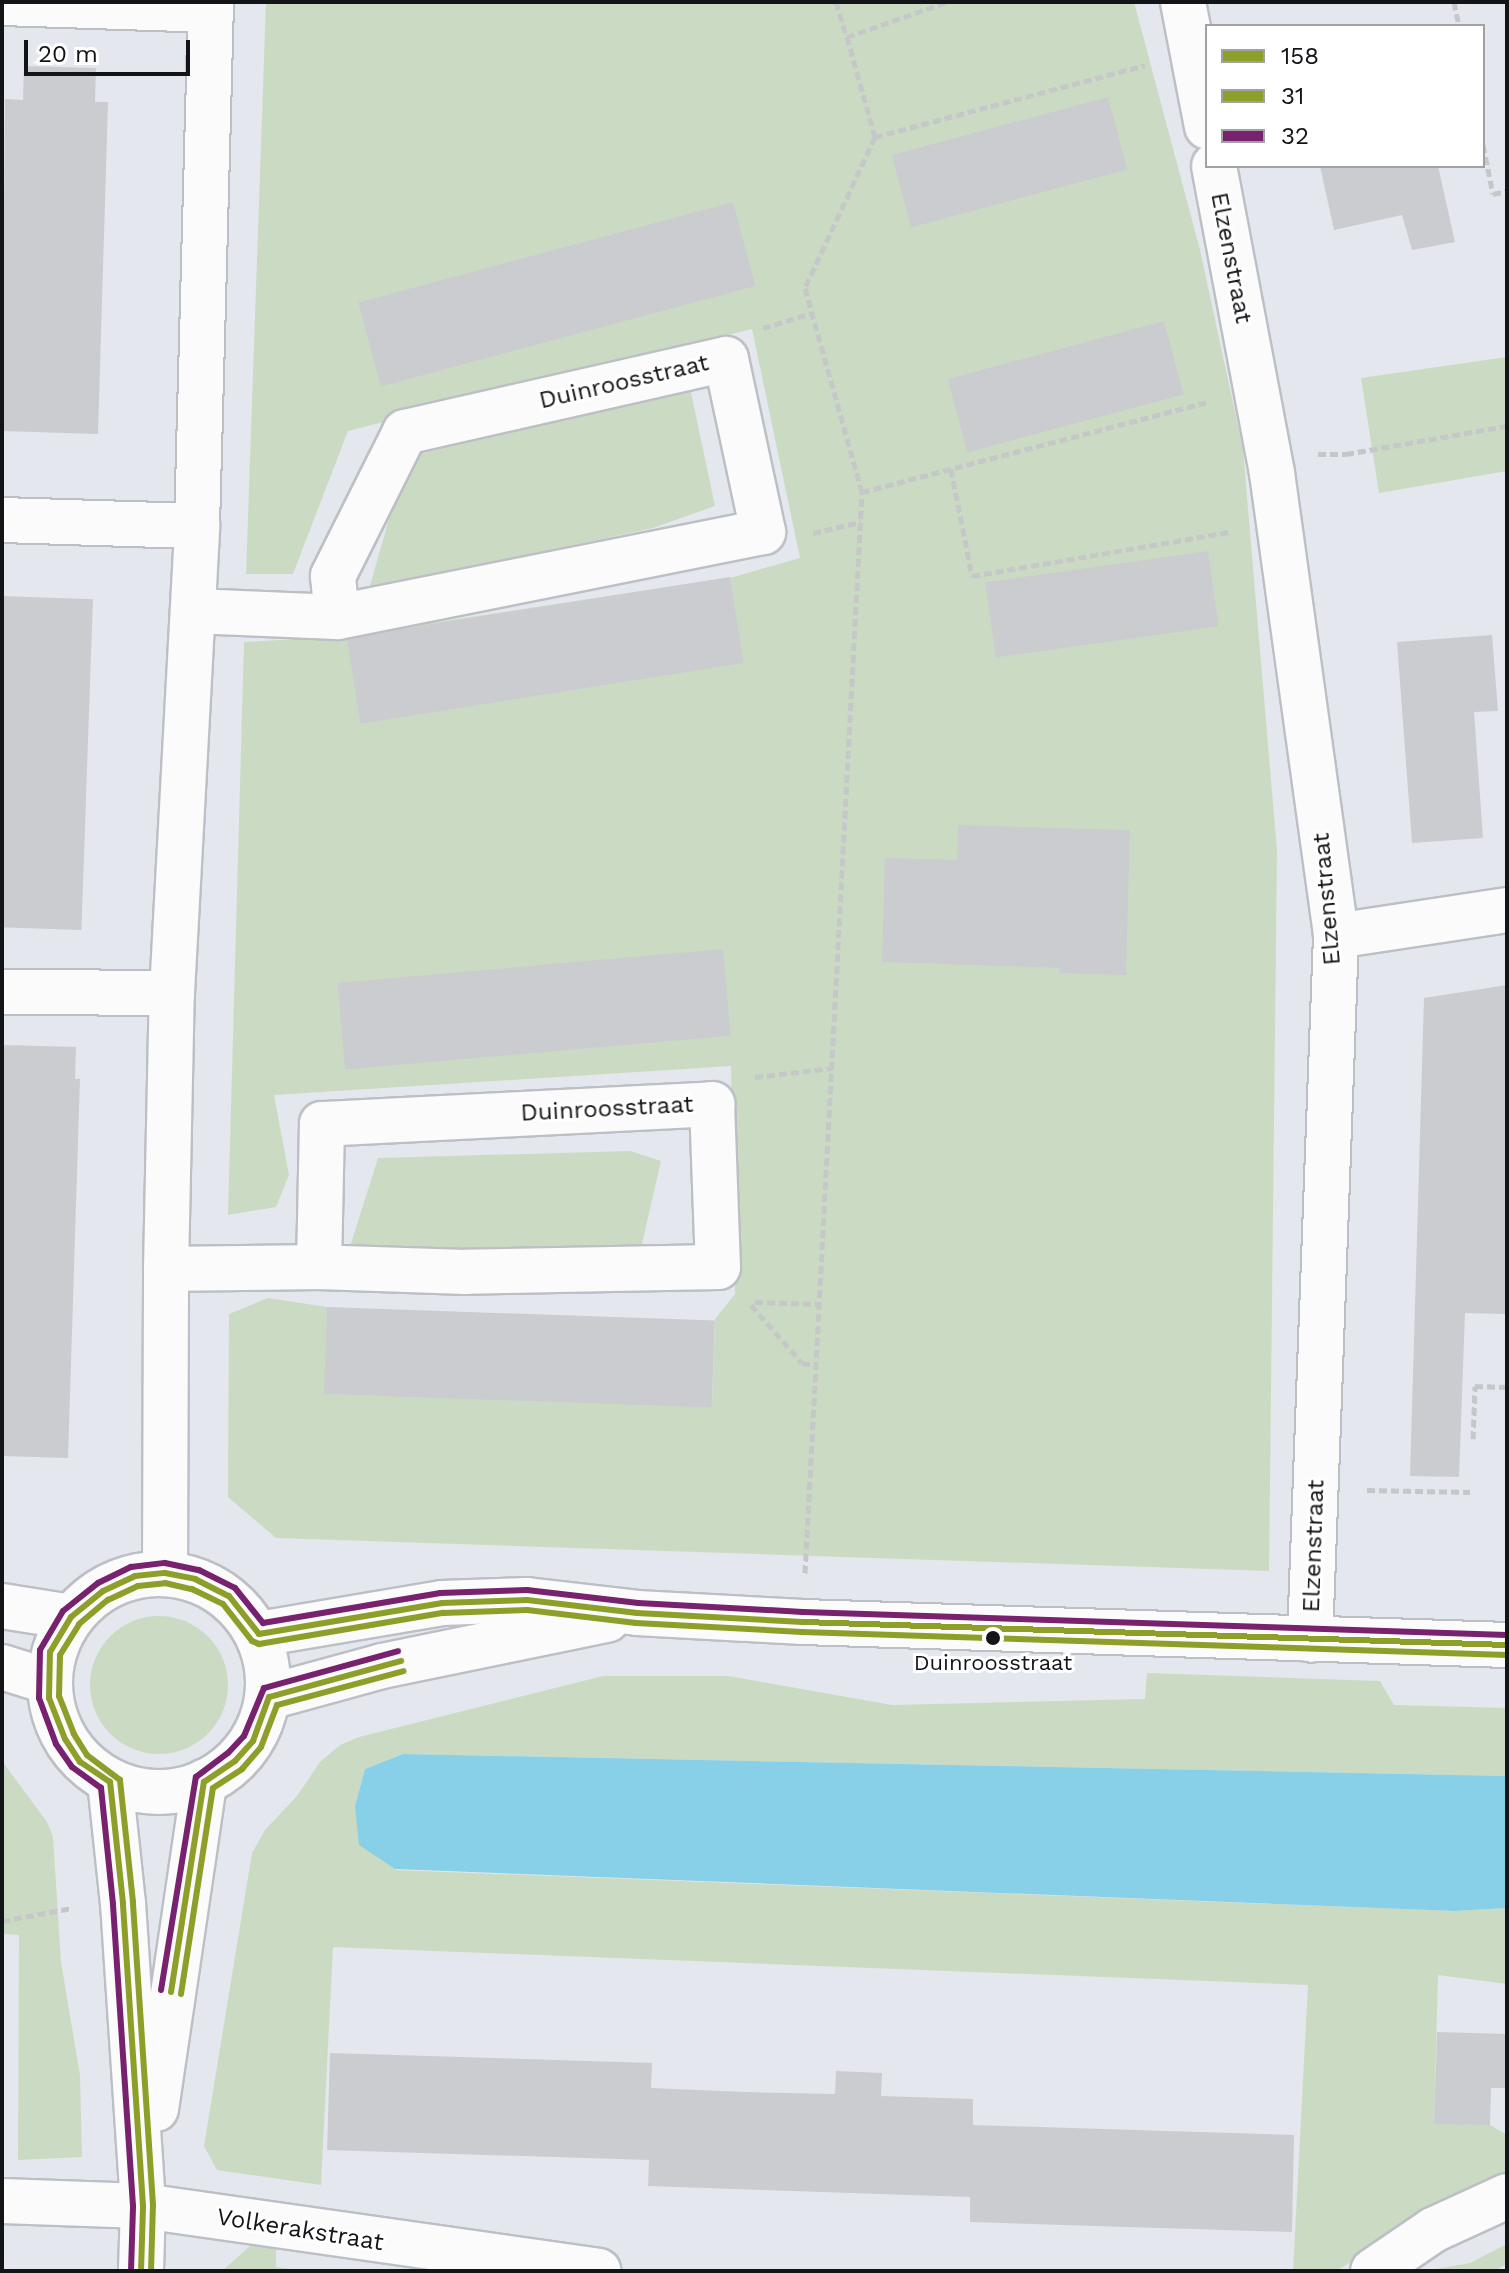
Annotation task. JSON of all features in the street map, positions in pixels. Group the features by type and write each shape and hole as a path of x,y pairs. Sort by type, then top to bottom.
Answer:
{"street":[{"path":"1183,2 1205,116"},
{"path":"2,3 210,6 197,526 172,993 166,1269 165,1573"},
{"name":"Elzenstraat","path":"1214,168 1268,453 1336,936 1310,1640"},
{"name":"Duinroosstraat","path":"193,611 337,617 763,532 726,359 405,432 333,576 337,617"},
{"path":"2,520 197,526"},
{"path":"1336,936 1507,910"},
{"path":"2,992 172,993"},
{"name":"Duinroosstraat","path":"166,1269 319,1267 466,1272 718,1267 712,1104 322,1124 319,1267"},
{"path":"165,1573 195,1579 229,1596 259,1634 268,1661 269,1697 253,1741 235,1761 204,1782 166,1792 135,1791 110,1782 80,1762 65,1739 49,1698 50,1652 71,1617 103,1591 135,1576 165,1573"},
{"path":"259,1634 442,1603 527,1600 637,1613 803,1622 1507,1645"},
{"path":"2,1606 71,1617"},
{"path":"269,1697 382,1666 637,1613"},
{"path":"2,1667 50,1682"},
{"path":"110,1782 123,1903 143,2206 141,2271"},
{"path":"143,2206 185,1890 204,1782"},
{"path":"1373,2271 1433,2230 1507,2196"},
{"name":"Volkerakstraat","path":"2,2201 143,2206 425,2259 598,2271"}],"path":[{"path":"803,1622 862,492 805,288 875,137 836,2"},
{"path":"847,37 947,2"},
{"path":"1454,2 1459,24"},
{"path":"875,137 1193,52"},
{"path":"1485,155 1493,194 1507,191"},
{"path":"862,492 1256,389"},
{"path":"1268,453 1346,454 1507,426"},
{"path":"951,469 972,576 1279,524"},
{"path":"712,1104 737,1079 832,1068"},
{"path":"816,1365 802,1363 748,1302 819,1304"},
{"path":"1473,1439 1475,1386 1507,1387"},
{"path":"1316,1489 1470,1492"},
{"path":"2,1921 79,1907"}],"green space":[{"path":"266,2 1134,2 1200,250 1243,449 1277,851 1269,1571 276,1538 228,1497 229,1314 268,1298 327,1307 326,1394 712,1405 715,1319 735,1294 731,1066 274,1095 289,1175 276,1207 228,1215 244,642 346,636 733,577 800,558 752,329 348,431 293,574 246,574"},
{"path":"1507,357 1507,471 1379,493 1361,378"},
{"path":"690,388 715,506 653,528 369,589 391,512 419,454"},
{"path":"630,1151 661,1161 641,1248 347,1256 378,1158"},
{"path":"159,1616 186,1621 208,1636 223,1658 228,1685 223,1712 208,1734 186,1749 159,1754 132,1749 110,1734 95,1712 90,1685 95,1658 110,1636 132,1621"},
{"path":"1147,1673 1380,1681 1394,1705 1507,1708 1507,1776 403,1754 365,1769 355,1806 396,1870 1455,1911 1507,1908 1507,1984 1438,1975 1434,2123 1490,2125 1507,2135 1507,2178 1406,2229 1336,2271 1293,2271 1308,1985 333,1947 321,2185 217,2170 204,2146 252,1853 265,1830 297,1796 320,1762 340,1745 359,1737 603,1676 728,1676 892,1705 1145,1699"},
{"path":"2,1761 47,1822 53,1837 61,1962 80,2075 82,2157 18,2160 19,1935 2,1934"},
{"path":"1507,2244 1507,2263 1496,2271 1424,2271 1470,2263"},
{"path":"250,2246 276,2247 276,2267 303,2271 222,2271"}],"water":[{"path":"403,1754 1507,1776 1507,1908 1455,1911 395,1869 359,1845 355,1806 365,1769"}],"building":[{"path":"24,66 96,68 95,102 108,102 98,434 2,431 5,99 23,100"},
{"path":"1108,97 1127,169 911,227 892,155"},
{"path":"1320,168 1438,168 1455,242 1412,250 1402,215 1334,230"},
{"path":"733,202 756,286 381,386 358,302"},
{"path":"1164,321 1184,394 967,452 948,379"},
{"path":"1208,551 1219,626 996,658 985,582"},
{"path":"730,577 744,663 360,724 347,638"},
{"path":"2,596 93,599 81,930 2,927"},
{"path":"1492,635 1498,711 1474,712 1483,838 1412,843 1397,642"},
{"path":"958,825 1130,830 1126,975 1059,973 1060,968 882,962 885,858 957,860"},
{"path":"723,949 731,1036 345,1069 337,983"},
{"path":"1507,985 1507,1314 1465,1313 1459,1477 1410,1476 1424,998"},
{"path":"4,1045 76,1047 75,1079 80,1079 68,1458 2,1456"},
{"path":"327,1307 715,1321 712,1407 324,1394"},
{"path":"1437,2032 1507,2034 1507,2088 1491,2088 1490,2125 1434,2124"},
{"path":"330,2053 652,2063 651,2088 744,2092 835,2094 836,2071 882,2073 881,2096 973,2099 973,2125 1294,2135 1292,2232 970,2222 970,2197 648,2186 649,2160 327,2150"}],"transit line":[{"name":"32","path":"131,2271 133,2206 113,1904 101,1788 72,1767 56,1744 39,1698 40,1650 63,1611 98,1583 131,1567 165,1563 199,1570 235,1588 263,1623 440,1593 527,1590 638,1603 803,1612 1507,1635"},
{"name":"158","path":"141,2271 143,2206 123,1903 110,1782 80,1762 65,1739 49,1698 50,1652 71,1617 103,1591 135,1576 165,1573 195,1579 229,1596 259,1634 442,1603 527,1600 637,1613 803,1622 1507,1645"},
{"name":"31","path":"151,2271 153,2205 133,1902 120,1780 87,1755 74,1734 59,1696 60,1655 79,1624 108,1600 138,1586 165,1583 192,1589 223,1604 252,1641 259,1644 443,1613 527,1610 636,1623 802,1632 1507,1655"},
{"name":"32","path":"161,1990 196,1777 228,1753 244,1736 264,1688 398,1651"},
{"name":"158","path":"171,1992 204,1782 235,1761 253,1741 269,1697 401,1661"},
{"name":"31","path":"181,1994 213,1788 242,1769 261,1747 277,1705 404,1671"}],"place":[{"name":"Duinroosstraat","path":"993,1638"}]}
